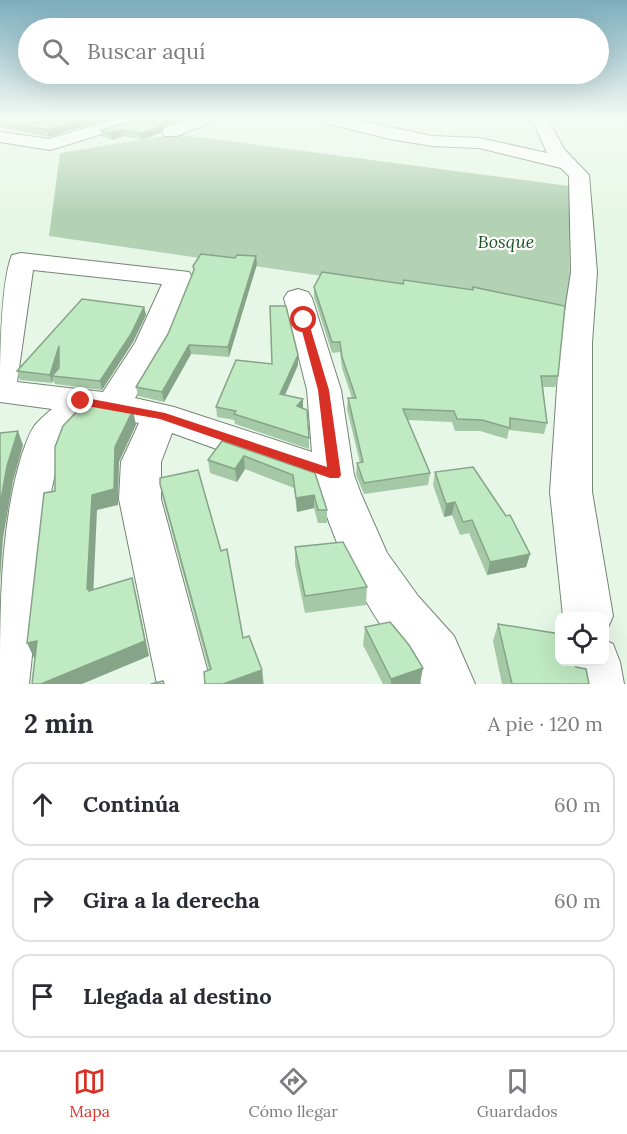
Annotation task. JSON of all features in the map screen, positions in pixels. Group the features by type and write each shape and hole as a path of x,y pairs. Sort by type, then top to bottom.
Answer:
{"street":[{"path":"513,151 566,163"},
{"path":"555,151 579,175 584,272 576,343 571,492 587,612"},
{"path":"0,384 21,261 179,278 151,343 97,403 49,434 37,464 27,506 2,684"},
{"path":"298,298 324,390 334,475 369,565 400,612 435,654 448,684"},
{"path":"0,391 97,403 161,416 334,475"},
{"path":"161,416 141,462 140,499 184,684"},
{"path":"595,666 597,684"}],"green space":[{"name":"Bosque","path":"73,151 303,151 569,186 570,312 49,236 60,153"}],"building":[{"path":"201,254 235,258 237,255 256,256 228,347 189,345 162,392 136,387 168,334 194,270 193,266"},
{"path":"322,272 403,284 404,280 473,290 473,287 565,306 558,376 541,376 547,423 510,418 510,428 482,420 457,419 454,411 403,409 430,473 364,483 357,463 363,462 348,398 356,398 342,357 340,342 332,342 314,287"},
{"path":"82,299 144,307 131,334 100,381 52,376 59,368 59,346 50,375 17,371"},
{"path":"270,306 286,306 298,355 280,394 303,399 297,406 307,410 309,438 234,414 236,411 216,407 236,360 272,364"},
{"path":"86,402 133,410 115,447 114,489 92,495 87,589 89,591 132,578 145,641 41,684 32,684 37,641 27,643 44,493 55,491 55,447 63,426"},
{"path":"18,431 7,466 0,505 0,433"},
{"path":"222,441 315,473 327,510 318,510 314,495 296,498 293,475 244,456 235,469 208,460"},
{"path":"473,467 506,516 510,515 530,554 490,562 472,520 463,522 455,502 446,504 435,472"},
{"path":"198,470 221,551 227,549 243,638 249,636 262,670 223,684 205,684 204,672 211,669 160,484 160,478"},
{"path":"343,542 367,587 305,596 295,547"},
{"path":"390,622 409,645 423,668 391,679 365,627"},
{"path":"498,624 555,633 555,666 576,666 586,669 589,684 512,684"}],"route":[{"path":"81,401 113,405 161,416 334,475 324,390 304,320"}]}
